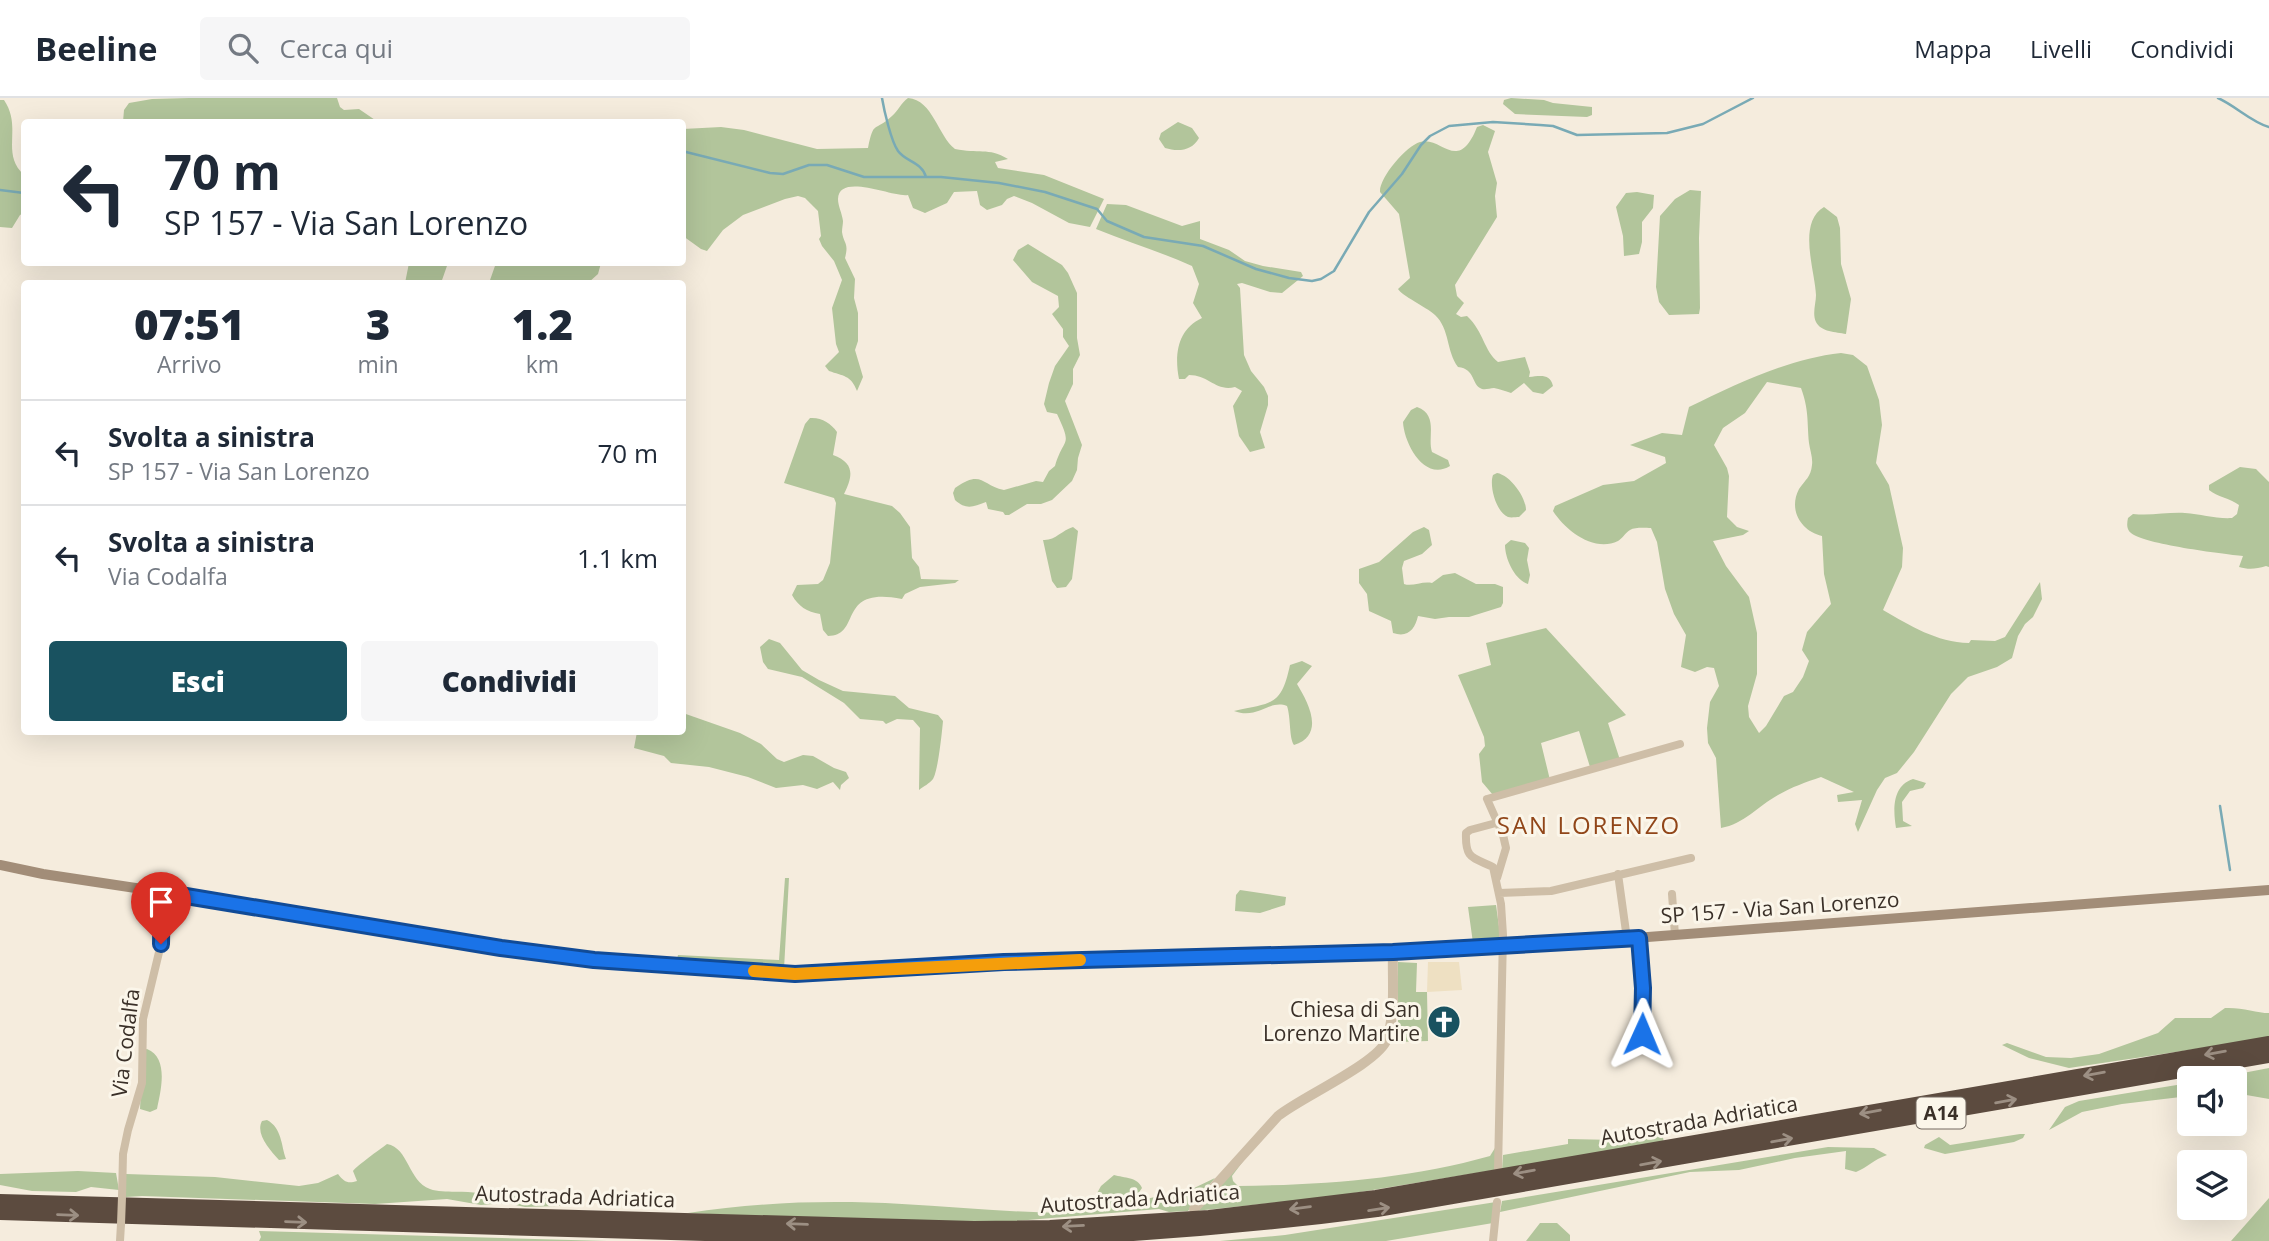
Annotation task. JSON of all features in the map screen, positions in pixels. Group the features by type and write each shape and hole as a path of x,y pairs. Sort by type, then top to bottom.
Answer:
{"highway":[{"name":"Autostrada Adriatica","path":"0,1201 941,1228 1050,1227 1163,1221 1253,1213 1376,1197 2269,1043"},
{"name":"Autostrada Adriatica","path":"0,1213 940,1241 1167,1233 1377,1210 2269,1056"}],"main road":[{"name":"SP 157 - Via San Lorenzo","path":"0,865 501,948 594,960 787,973 1017,962 1503,947 2269,890"}],"street":[{"path":"1497,880 1506,848 1487,799 1680,744"},
{"path":"1496,823 1466,833 1466,849 1469,856 1493,867 1499,893 1503,947 1498,1170"},
{"path":"1499,893 1551,891 1691,858"},
{"path":"1618,874 1643,988 1642,1034"},
{"name":"Via Codalfa","path":"120,1241 123,1154 142,1083 144,1019 161,944 162,892"},
{"path":"1671,894 1675,935"},
{"path":"1194,1209 1278,1116 1291,1105 1366,1062 1384,1046 1391,1023 1393,952"},
{"path":"1493,1241 1497,1202"}],"green space":[{"path":"337,98 344,110 359,109 374,119 123,119 124,110 129,103 152,99"},
{"path":"908,98 923,105 955,149 995,153 1008,159 995,162 998,168 1044,175 1104,199 1090,227 1069,223 1014,196 1002,205 987,210 980,205 977,191 954,192 947,203 925,213 913,208 908,195 857,187 847,187 841,191 838,199 846,246 845,258 855,279 854,298 858,313 858,341 855,350 863,377 857,391 849,379 829,371 825,366 839,352 832,308 842,280 834,261 819,239 821,236 818,211 805,198 798,196 785,199 743,215 723,230 707,251 701,249 686,238 686,129 721,127 744,130 817,149 868,148 873,130 892,116"},
{"path":"1511,98 1592,107 1592,115 1515,114 1503,104 1504,100"},
{"path":"0,100 4,100 12,120 13,158 21,172 21,214 12,228 0,227"},
{"path":"1178,122 1192,128 1199,138 1193,146 1184,149 1165,148 1159,139 1161,133"},
{"path":"1483,125 1495,131 1488,152 1497,183 1497,217 1455,285 1457,296 1464,303 1456,314 1467,316 1473,322 1493,358 1498,362 1525,357 1529,377 1544,376 1550,379 1553,386 1543,394 1533,392 1524,383 1511,393 1479,387 1471,374 1458,367 1454,361 1440,321 1398,289 1410,278 1399,214 1380,192 1384,179 1394,163 1414,145 1428,141 1449,150 1463,149 1477,127"},
{"path":"1690,190 1701,191 1699,314 1669,315 1659,302 1656,287 1660,216 1675,199"},
{"path":"1626,193 1654,195 1653,208 1642,222 1639,254 1624,256 1623,236 1616,207"},
{"path":"1107,204 1126,205 1182,226 1200,221 1200,239 1229,250 1245,261 1301,272 1303,276 1282,293 1237,284 1240,288 1244,355 1268,396 1260,432 1265,448 1250,452 1239,436 1233,406 1242,391 1196,376 1189,375 1185,379 1179,379 1177,360 1180,343 1188,329 1202,318 1193,303 1199,284 1192,266 1096,229"},
{"path":"1824,207 1837,217 1840,228 1841,264 1851,299 1846,334 1825,330 1815,319 1816,295 1809,235 1816,214"},
{"path":"1028,244 1062,265 1077,293 1077,338 1080,355 1073,369 1073,384 1065,401 1082,445 1072,481 1052,500 1041,504 1027,504 1005,515 1003,512 988,509 986,502 973,506 963,505 955,500 955,488 976,479 1004,490 1036,481 1043,482 1055,466 1066,437 1057,414 1047,412 1044,404 1055,366 1069,346 1063,337 1063,329 1052,314 1059,307 1058,296 1032,282 1013,260 1018,250"},
{"path":"408,266 447,266 442,280 406,280"},
{"path":"495,266 600,266 598,274 591,280 490,280"},
{"path":"1841,353 1853,355 1867,366 1879,400 1882,425 1876,463 1889,485 1903,548 1902,567 1883,610 1935,636 1969,643 1971,640 1995,641 2005,637 2040,582 2042,599 2033,617 2018,636 2012,658 1997,667 1968,677 1951,694 1914,752 1897,773 1885,778 1858,832 1855,824 1862,800 1838,802 1837,795 1854,792 1821,777 1783,792 1744,819 1721,828 1716,758 1708,743 1707,728 1710,702 1719,686 1714,668 1707,667 1695,672 1681,667 1686,635 1674,614 1665,589 1657,542 1651,528 1632,529 1618,541 1599,544 1581,538 1553,511 1555,506 1603,485 1634,481 1666,463 1665,457 1630,445 1662,433 1682,435 1689,407 1763,374 1821,356","holes":["1767,382 1801,388 1807,409 1812,462 1809,475 1796,497 1796,512 1808,530 1822,536 1824,574 1831,604 1807,632 1802,650 1809,661 1803,677 1793,692 1784,696 1759,733 1749,717 1748,706 1757,674 1757,633 1749,597 1726,566 1713,541 1743,535 1749,531 1737,527 1727,517 1729,476 1714,445 1723,428 1745,413"]},
{"path":"1417,407 1428,415 1430,421 1432,452 1448,460 1450,466 1441,470 1432,469 1424,465 1411,449 1403,422 1411,410"},
{"path":"810,418 825,421 837,432 833,455 845,462 850,471 844,494 892,506 910,527 912,558 919,567 921,579 959,580 955,583 920,587 905,594 902,599 867,599 858,605 845,628 838,634 828,636 823,630 820,614 803,608 792,595 797,585 818,584 823,580 830,563 836,503 834,498 784,483 805,424"},
{"path":"2240,467 2256,469 2269,482 2269,567 2239,567 2243,556 2166,545 2138,537 2128,530 2128,518 2133,514 2185,513 2232,518 2237,514 2239,505 2209,490 2209,485"},
{"path":"1497,473 1512,482 1523,499 1526,510 1519,517 1508,517 1504,514 1494,498 1492,480"},
{"path":"1073,527 1078,531 1072,579 1066,587 1057,588 1052,581 1043,540 1051,539"},
{"path":"1424,527 1429,530 1432,545 1422,554 1404,561 1404,584 1432,583 1443,575 1455,573 1476,584 1503,587 1501,607 1469,617 1435,619 1418,616 1413,628 1403,634 1393,633 1391,621 1369,611 1367,594 1359,583 1359,569 1379,562 1413,532"},
{"path":"1511,540 1525,543 1529,548 1528,584 1515,574 1509,562 1505,545"},
{"path":"1546,628 1626,715 1608,723 1620,760 1590,767 1579,731 1541,743 1550,780 1493,795 1482,782 1479,754 1485,746 1484,737 1458,675 1491,665 1486,643"},
{"path":"769,639 780,643 802,670 843,691 895,696 909,708 938,715 943,721 933,779 919,790 920,728 913,720 897,719 886,724 883,721 860,719 844,703 802,677 768,669 763,662 760,647"},
{"path":"1302,661 1312,666 1297,684 1312,718 1310,734 1304,740 1294,745 1292,742 1287,706 1274,705 1250,713 1234,711 1273,700 1283,689 1290,665"},
{"path":"686,714 740,733 761,744 784,762 803,755 813,756 846,772 849,778 841,785 840,790 833,782 817,789 803,785 776,788 748,777 709,767 671,763 664,756 634,748 636,735 686,735"},
{"path":"1913,779 1926,783 1923,788 1910,791 1902,802 1903,821 1912,826 1896,828 1894,814 1898,793 1906,782"},
{"path":"785,878 789,878 784,969 676,963 678,955 779,960"},
{"path":"1240,890 1286,897 1285,905 1260,913 1235,911 1236,895"},
{"path":"1496,905 1501,941 1473,943 1468,907"},
{"path":"1398,962 1417,963 1416,992 1427,992 1428,1041 1398,1042"},
{"path":"2225,1008 2269,1013 2269,1038 2069,1068 2029,1058 2002,1045 2007,1043 2046,1057 2071,1058 2099,1054 2158,1033 2175,1018 2211,1018"},
{"path":"143,1050 154,1053 162,1075 157,1109 150,1112 140,1109"},
{"path":"2269,1068 2269,1099 2247,1095 2247,1072"},
{"path":"2177,1085 2177,1097 2082,1112 2049,1130 2065,1107 2079,1101"},
{"path":"267,1120 278,1132 286,1159 279,1160 262,1136 260,1126 262,1121"},
{"path":"1633,1131 1639,1135 1662,1132 1664,1143 1502,1170 1503,1155 1568,1144 1568,1139 1616,1140"},
{"path":"2025,1134 2014,1142 1945,1154 1924,1148 1939,1137 1950,1145"},
{"path":"387,1144 400,1152 417,1179 430,1189 565,1199 559,1206 525,1207 505,1203 481,1205 447,1199 375,1204 126,1197 126,1174 215,1177 299,1186 318,1183 338,1174 346,1182 354,1182 357,1181 353,1171"},
{"path":"1828,1147 1874,1148 1887,1155 1856,1172 1845,1169 1846,1151 1739,1170 1690,1172 1500,1212 1502,1201"},
{"path":"1495,1148 1495,1170 1330,1197 1195,1211 1244,1160 1232,1176 1238,1186 1302,1184 1428,1170 1490,1156"},
{"path":"78,1171 116,1173 119,1190 91,1187 76,1192 32,1191 0,1185 0,1174"},
{"path":"1114,1175 1140,1184 1142,1188 1132,1202 1192,1189 1215,1178 1188,1211 1169,1212 1159,1209 1016,1221 863,1221 688,1213 767,1204 848,1202 1062,1213 1071,1204 1091,1204 1101,1186"},
{"path":"2269,1198 2269,1241 2231,1241"},
{"path":"1496,1202 1493,1223 1386,1241 1220,1241 1285,1235"},
{"path":"1540,1223 1557,1223 1570,1235 1570,1241 1526,1241"},
{"path":"259,1231 607,1241 259,1241"}],"shaded area":[{"path":"1428,962 1459,962 1462,990 1427,992"}],"waterway":[{"path":"882,98 895,146 901,155 921,168 926,177"},
{"path":"686,152 770,173 783,174 809,165 827,165 864,177 941,177 999,183 1045,192 1097,209 1107,221 1144,237 1203,246 1256,269 1312,281 1334,271 1369,212 1402,174 1421,145 1430,136 1449,126 1493,122 1553,126 1577,135 1667,133 1703,124 1753,98"},
{"path":"2218,98 2269,127"},
{"path":"0,190 21,193"},
{"path":"2220,806 2230,870"}],"slow traffic":[{"path":"754,971 795,974 1080,960"}],"place":[{"name":"Chiesa di San Lorenzo Martire","path":"1444,1022"}],"district":[{"name":"SAN LORENZO","path":"1589,826"}],"route":[{"path":"161,944 162,892 501,948 594,960 795,974 1004,962 1393,952 1639,938 1643,988 1642,1034"}]}
